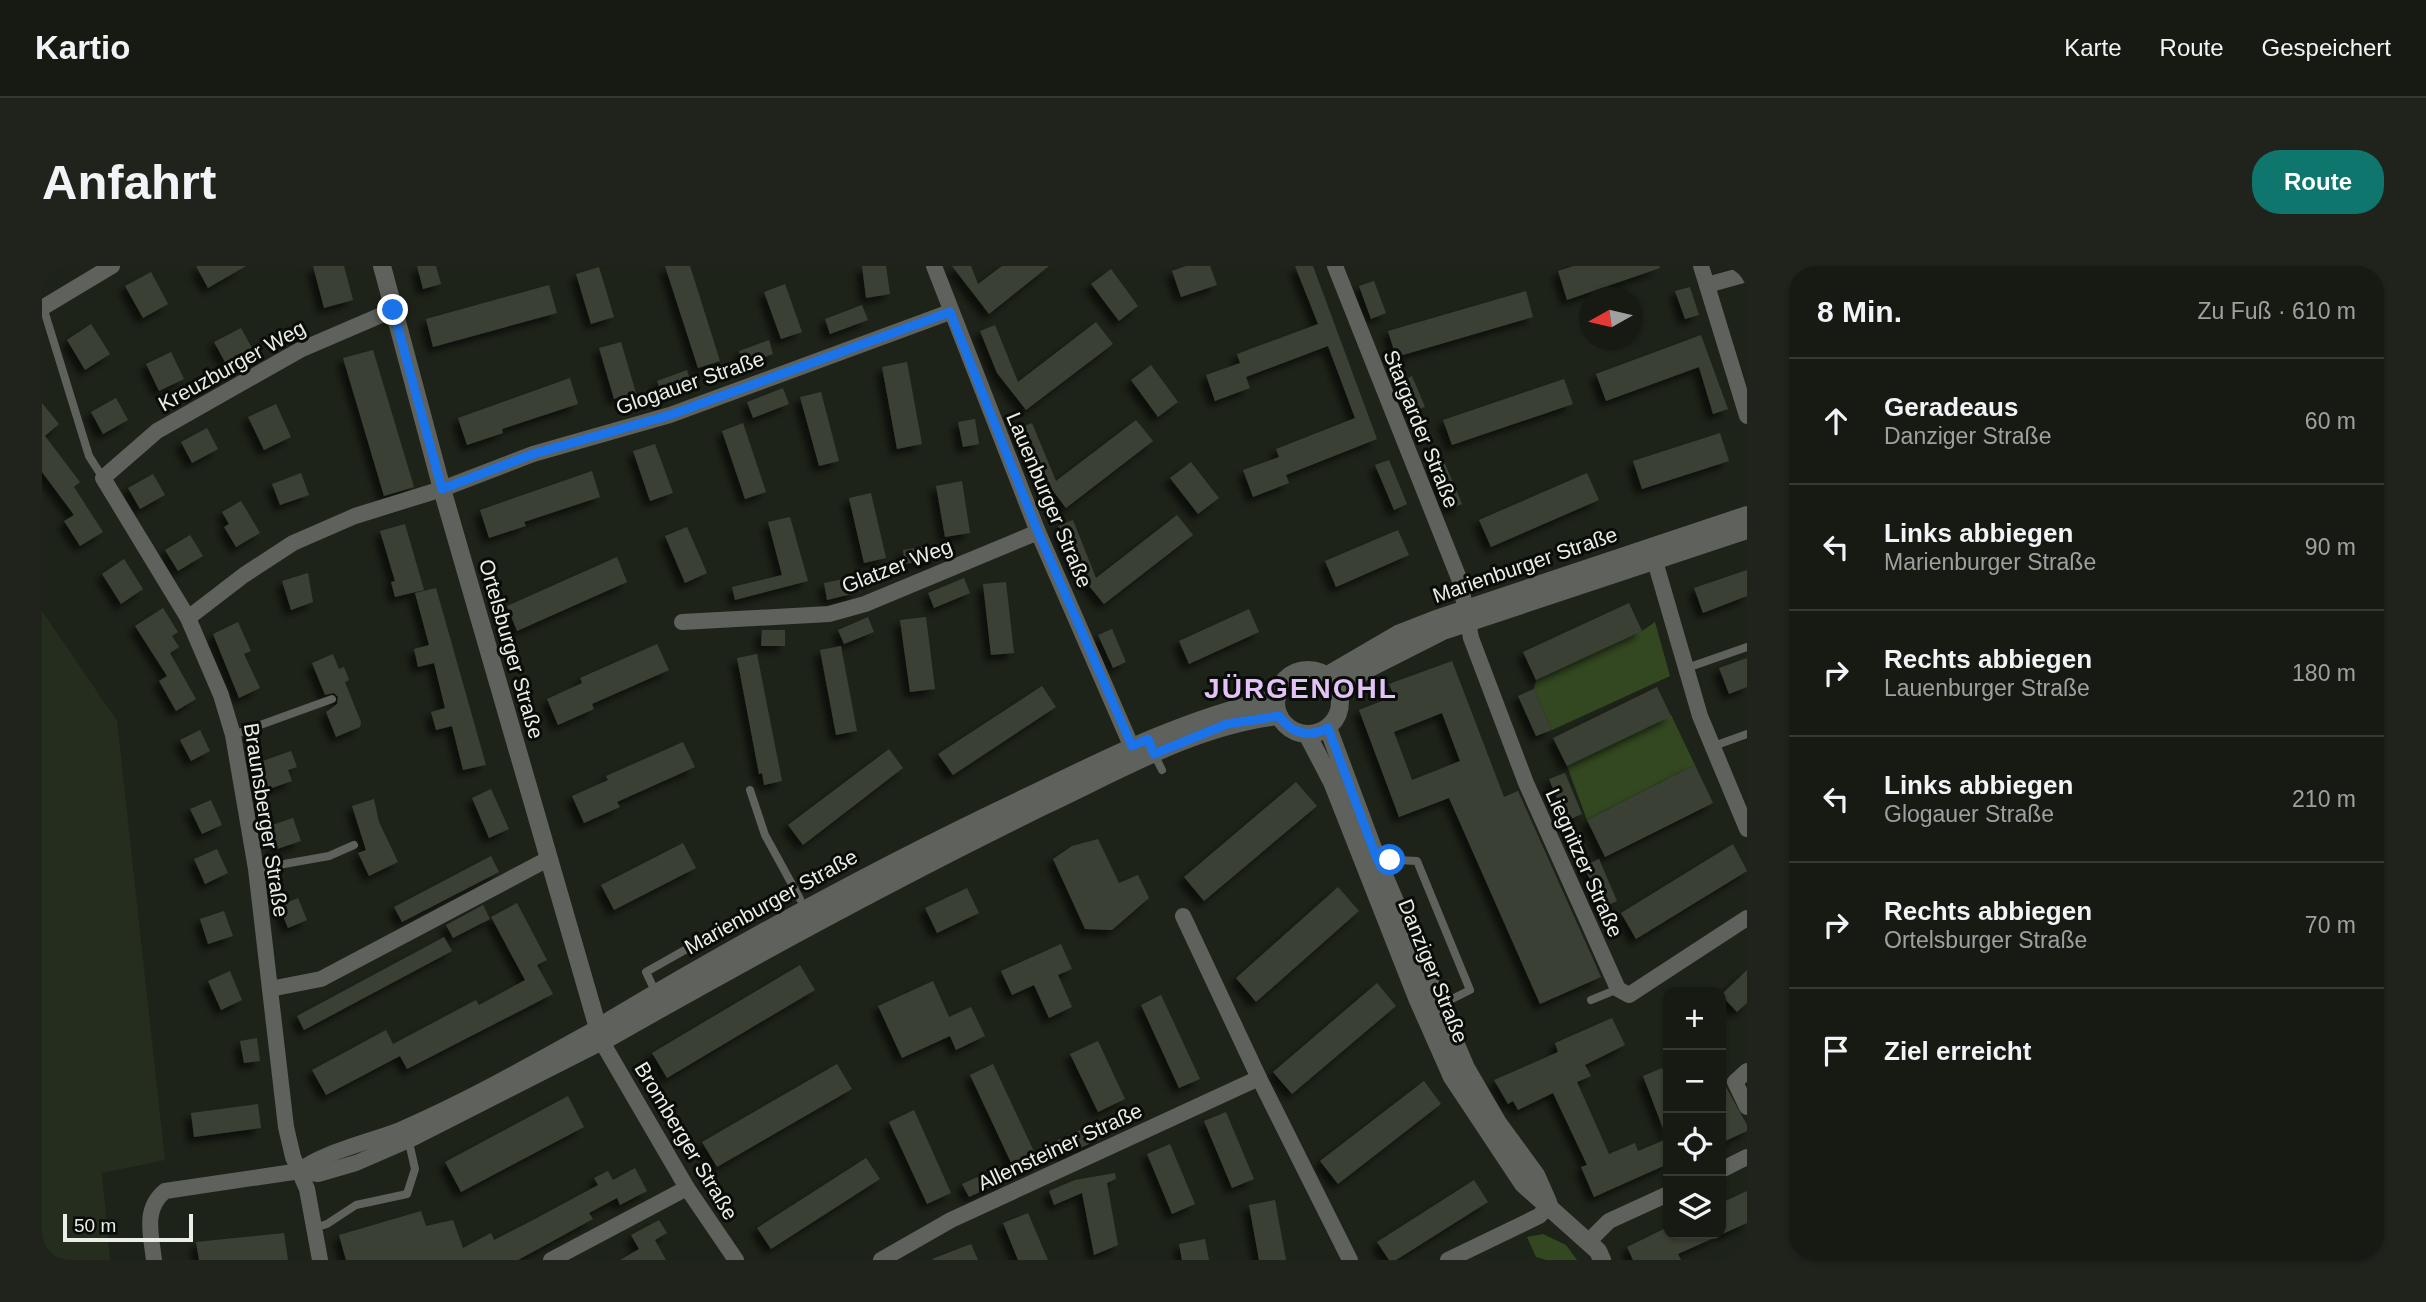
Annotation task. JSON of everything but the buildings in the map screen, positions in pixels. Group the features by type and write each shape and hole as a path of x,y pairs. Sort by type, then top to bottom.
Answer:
{"street":[{"path":"42,308 112,266"},
{"name":"Ortelsburger Straße","path":"382,266 442,489 600,1035"},
{"name":"Lauenburger Straße","path":"934,266 1038,532 1147,754"},
{"name":"Stargarder Straße","path":"1335,266 1460,581 1467,617"},
{"path":"1701,266 1747,416"},
{"path":"1706,285 1747,274"},
{"name":"Kreuzburger Weg","path":"103,478 157,431 300,350 393,310"},
{"name":"Glogauer Straße","path":"442,489 533,454 670,415 950,312"},
{"path":"103,478 188,618 244,575 293,543 355,516 442,489"},
{"name":"Marienburger Straße","path":"1332,683 1467,617 1652,552 1747,514"},
{"name":"Marienburger Straße","path":"1652,552 1747,530"},
{"name":"Glatzer Weg","path":"682,622 829,614 864,604 1038,532"},
{"path":"1652,552 1684,669 1711,747 1746,823"},
{"name":"Liegnitzer Straße","path":"1467,617 1526,783 1618,989"},
{"name":"Braunsberger Straße","path":"188,618 221,695 233,735 256,869 286,1127 293,1157 307,1189 320,1260"},
{"path":"1310,670 1332,683 1339,711 1328,728 1307,734 1291,729 1279,716 1276,698 1284,681 1292,675 1310,670"},
{"name":"Marienburger Straße","path":"600,1035 656,993 806,909 958,848 1147,754 1223,710 1276,698"},
{"name":"Marienburger Straße","path":"1147,754 1227,724 1279,716"},
{"name":"Danziger Straße","path":"1328,728 1377,859 1466,1068 1498,1123 1536,1175 1550,1205"},
{"name":"Danziger Straße","path":"1307,734 1332,782 1417,999 1452,1077 1523,1184 1550,1205 1588,1242 1602,1260"},
{"path":"270,989 321,979 548,859"},
{"name":"Marienburger Straße","path":"154,1260 150,1212 156,1199 165,1191 300,1171 318,1174 356,1163 600,1035 806,909"},
{"path":"1183,916 1259,1079 1350,1260"},
{"path":"1618,989 1629,995 1747,918"},
{"name":"Bromberger Straße","path":"600,1035 687,1188 736,1260"},
{"path":"1747,1072 1735,1082 1747,1107"},
{"name":"Allensteiner Straße","path":"881,1260 951,1220 1259,1079"},
{"path":"1726,1168 1747,1157"},
{"path":"551,1260 687,1188"},
{"path":"1588,1242 1609,1221 1663,1196"},
{"path":"1448,1260 1539,1216 1550,1205"}],"lane":[{"path":"42,308 89,456 103,478"},
{"path":"1684,669 1747,647"},
{"path":"233,735 332,699"},
{"path":"1711,747 1747,734"},
{"path":"750,790 765,835 806,909"},
{"path":"256,869 329,856 354,845"},
{"path":"1377,859 1417,861 1470,990 1438,1006 1417,999"},
{"path":"1591,1000 1618,989"},
{"path":"314,1228 327,1224 356,1205 407,1194 415,1169 407,1134"}],"shaded area":[{"path":"42,611 117,721 165,1160 102,1173 110,1260 42,1260"}],"green space":[{"path":"1655,622 1670,676 1552,730 1534,689 1536,680 1642,631"},
{"path":"1671,715 1695,765 1587,820 1567,766"},
{"path":"1543,1234 1566,1245 1577,1260 1546,1260 1536,1257 1527,1237"}],"district":[{"name":"JÜRGENOHL","path":"1301,688"}],"route":[{"path":"393,310 442,489 533,454 670,415 950,312 1038,532 1132,746 1148,739 1154,754 1227,724 1279,716 1298,733 1314,734 1328,728 1377,859 1390,860"}]}
